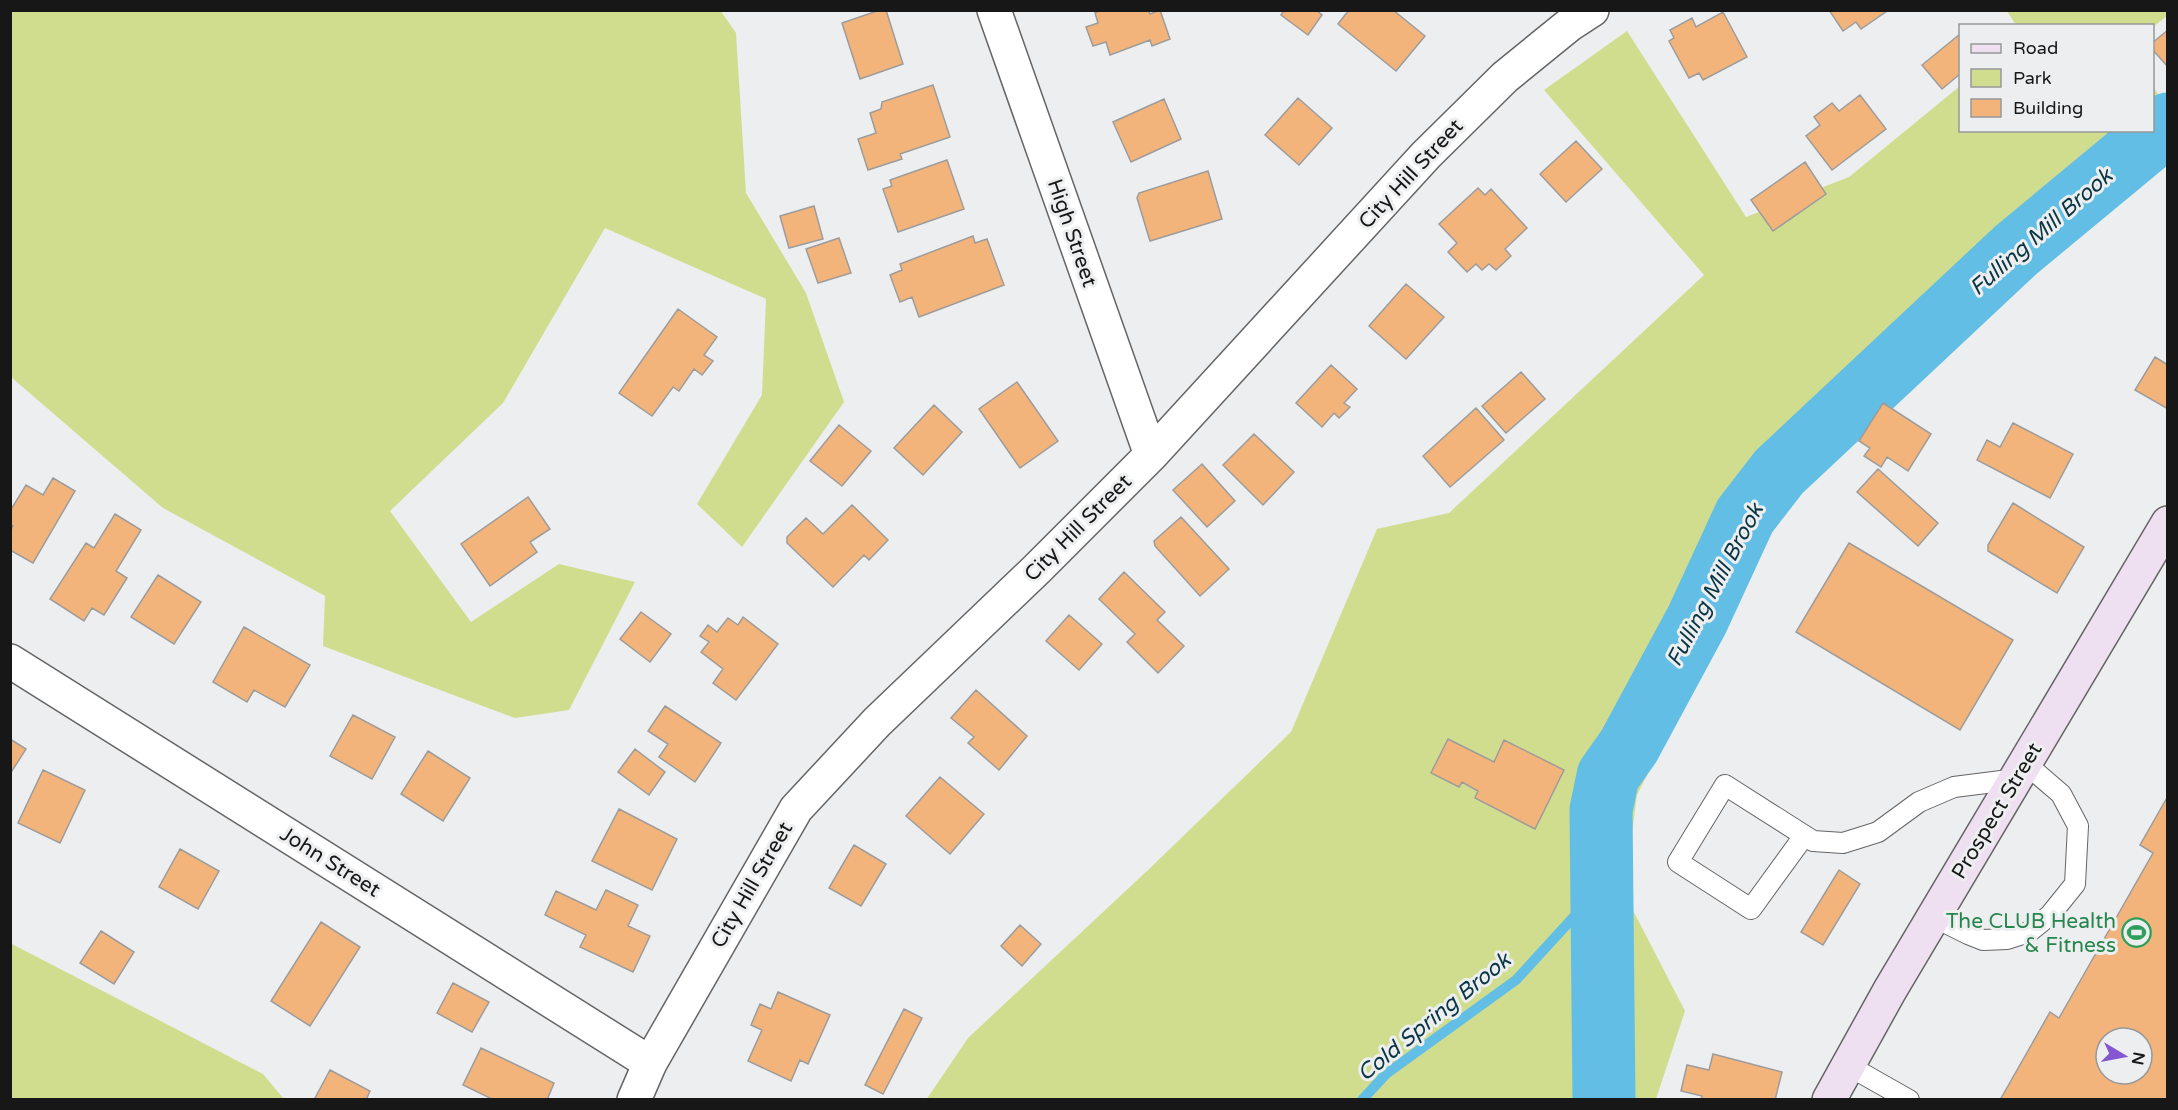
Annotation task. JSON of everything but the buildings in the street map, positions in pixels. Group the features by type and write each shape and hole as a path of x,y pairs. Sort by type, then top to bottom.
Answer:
{"main road":[{"name":"Prospect Street","path":"1829,1100 1890,990 2168,523"}],"street":[{"name":"High Street","path":"994,10 1150,455"},
{"name":"City Hill Street","path":"634,1100 650,1063 796,809 877,722 1037,569 1150,455 1426,155 1505,77 1569,25 1592,10"},
{"name":"John Street","path":"10,661 650,1063"}],"lane":[{"path":"1804,836 1751,909 1678,862 1725,785 1813,841 1843,843 1878,832 1918,802 1954,787 2021,772 2061,794 2078,826 2075,884 2050,915 2030,932 2007,939 1983,940 1934,917"},
{"path":"1849,1066 1909,1100"}],"green space":[{"path":"720,10 736,33 746,193 806,293 844,402 742,547 697,504 762,395 766,299 605,228 503,403 390,511 471,622 559,564 635,582 569,710 515,718 323,646 325,596 163,508 11,377 11,11"},
{"path":"2167,10 2167,16 2154,26 2154,24 2015,24 2007,11"},
{"path":"1627,31 1746,217 1849,177 1959,87 1959,132 2154,132 2154,88 2163,103 2167,101 2167,151 2003,291 1793,486 1637,795 1624,893 1685,1011 1656,1099 926,1100 968,1038 1147,871 1291,732 1377,529 1449,513 1704,275 1544,90"},
{"path":"10,943 263,1074 284,1099 11,1099"}],"waterway":[{"name":"Fulling Mill Brook","path":"1604,1100 1601,810 1608,776 1629,746 1697,620 1745,516 1779,472 2016,250 2168,124"},
{"name":"Cold Spring Brook","path":"1362,1100 1386,1074 1516,980 1603,885"}],"place":[{"name":"The CLUB Health & Fitness","path":"2137,933"}]}
